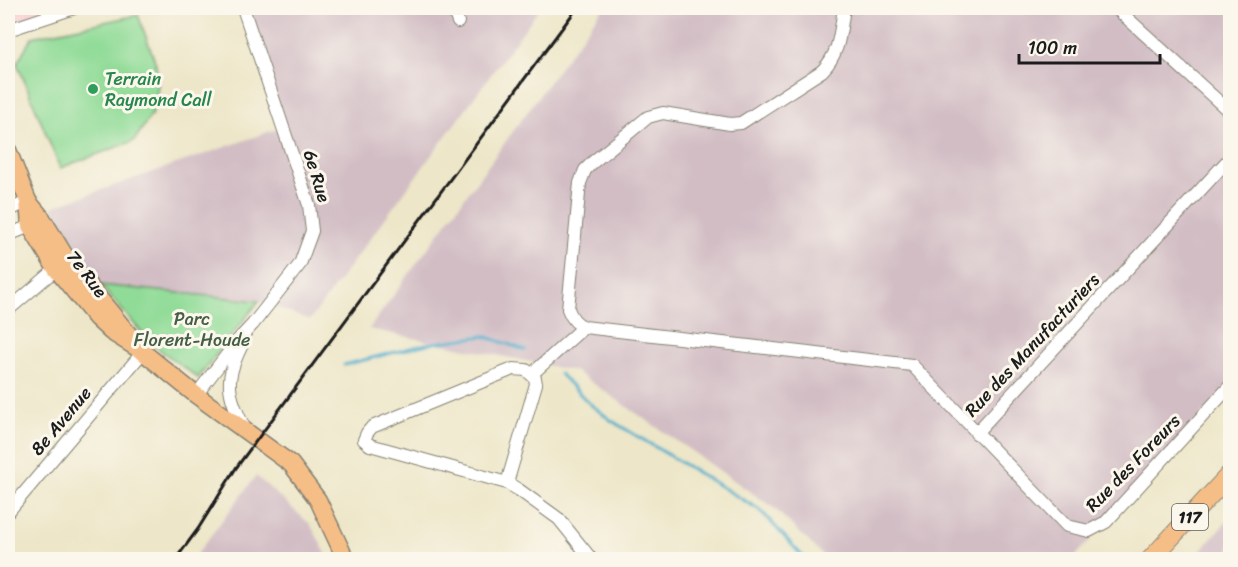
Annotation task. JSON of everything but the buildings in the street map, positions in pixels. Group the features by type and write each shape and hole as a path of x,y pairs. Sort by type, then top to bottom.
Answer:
{"highway":[{"name":"117","path":"1150,560 1230,474"}],"main road":[{"name":"7e Rue","path":"8,150 28,201 30,226 62,264 96,318 111,332 143,352 196,395 291,464 318,500 346,560"},
{"name":"7e Rue","path":"28,201 42,218 62,264"}],"street":[{"path":"8,30 74,8"},
{"name":"6e Rue","path":"196,395 300,264 312,231 309,205 243,8"},
{"path":"453,8 458,22"},
{"path":"532,374 584,327 577,324 568,309 580,183 585,170 629,132 655,114 663,113 730,124 741,123 822,71 831,62 836,50 844,8"},
{"path":"1116,8 1230,112"},
{"name":"Rue des Manufacturiers","path":"584,327 912,365 976,433 1230,158"},
{"path":"8,212 28,201"},
{"path":"8,235 30,226"},
{"path":"8,310 62,264"},
{"path":"245,430 232,402 229,385 236,357 253,324"},
{"name":"8e Avenue","path":"8,512 143,352"},
{"path":"507,483 536,384 532,374 526,370 513,369 372,427 364,440 370,445 507,483 559,519 592,560"},
{"name":"Rue des Foreurs","path":"976,433 1067,526 1089,531 1106,522 1230,386"}],"shaded area":[{"path":"8,8 67,8 8,27"},
{"path":"243,8 540,8 310,320 259,301 100,285 52,207 280,128"},
{"path":"603,8 1230,8 1230,383 1073,559 827,559 774,508 575,371 369,329"},
{"path":"256,476 310,524 329,559 193,559"},
{"path":"1230,518 1230,559 1193,559"}],"green space":[{"name":"Terrain Raymond Call","path":"138,15 156,64 157,97 152,114 134,141 60,168 17,63 32,37"},
{"name":"Parc Florent-Houde","path":"100,285 259,301 198,378 152,344"}],"waterway":[{"path":"344,365 427,344 484,336 525,350"},
{"path":"560,374 590,404 612,421 760,510 806,560"}],"railway":[{"path":"175,560 198,529 236,468 577,8"}],"place":[{"name":"Terrain Raymond Call","path":"93,89"}]}
